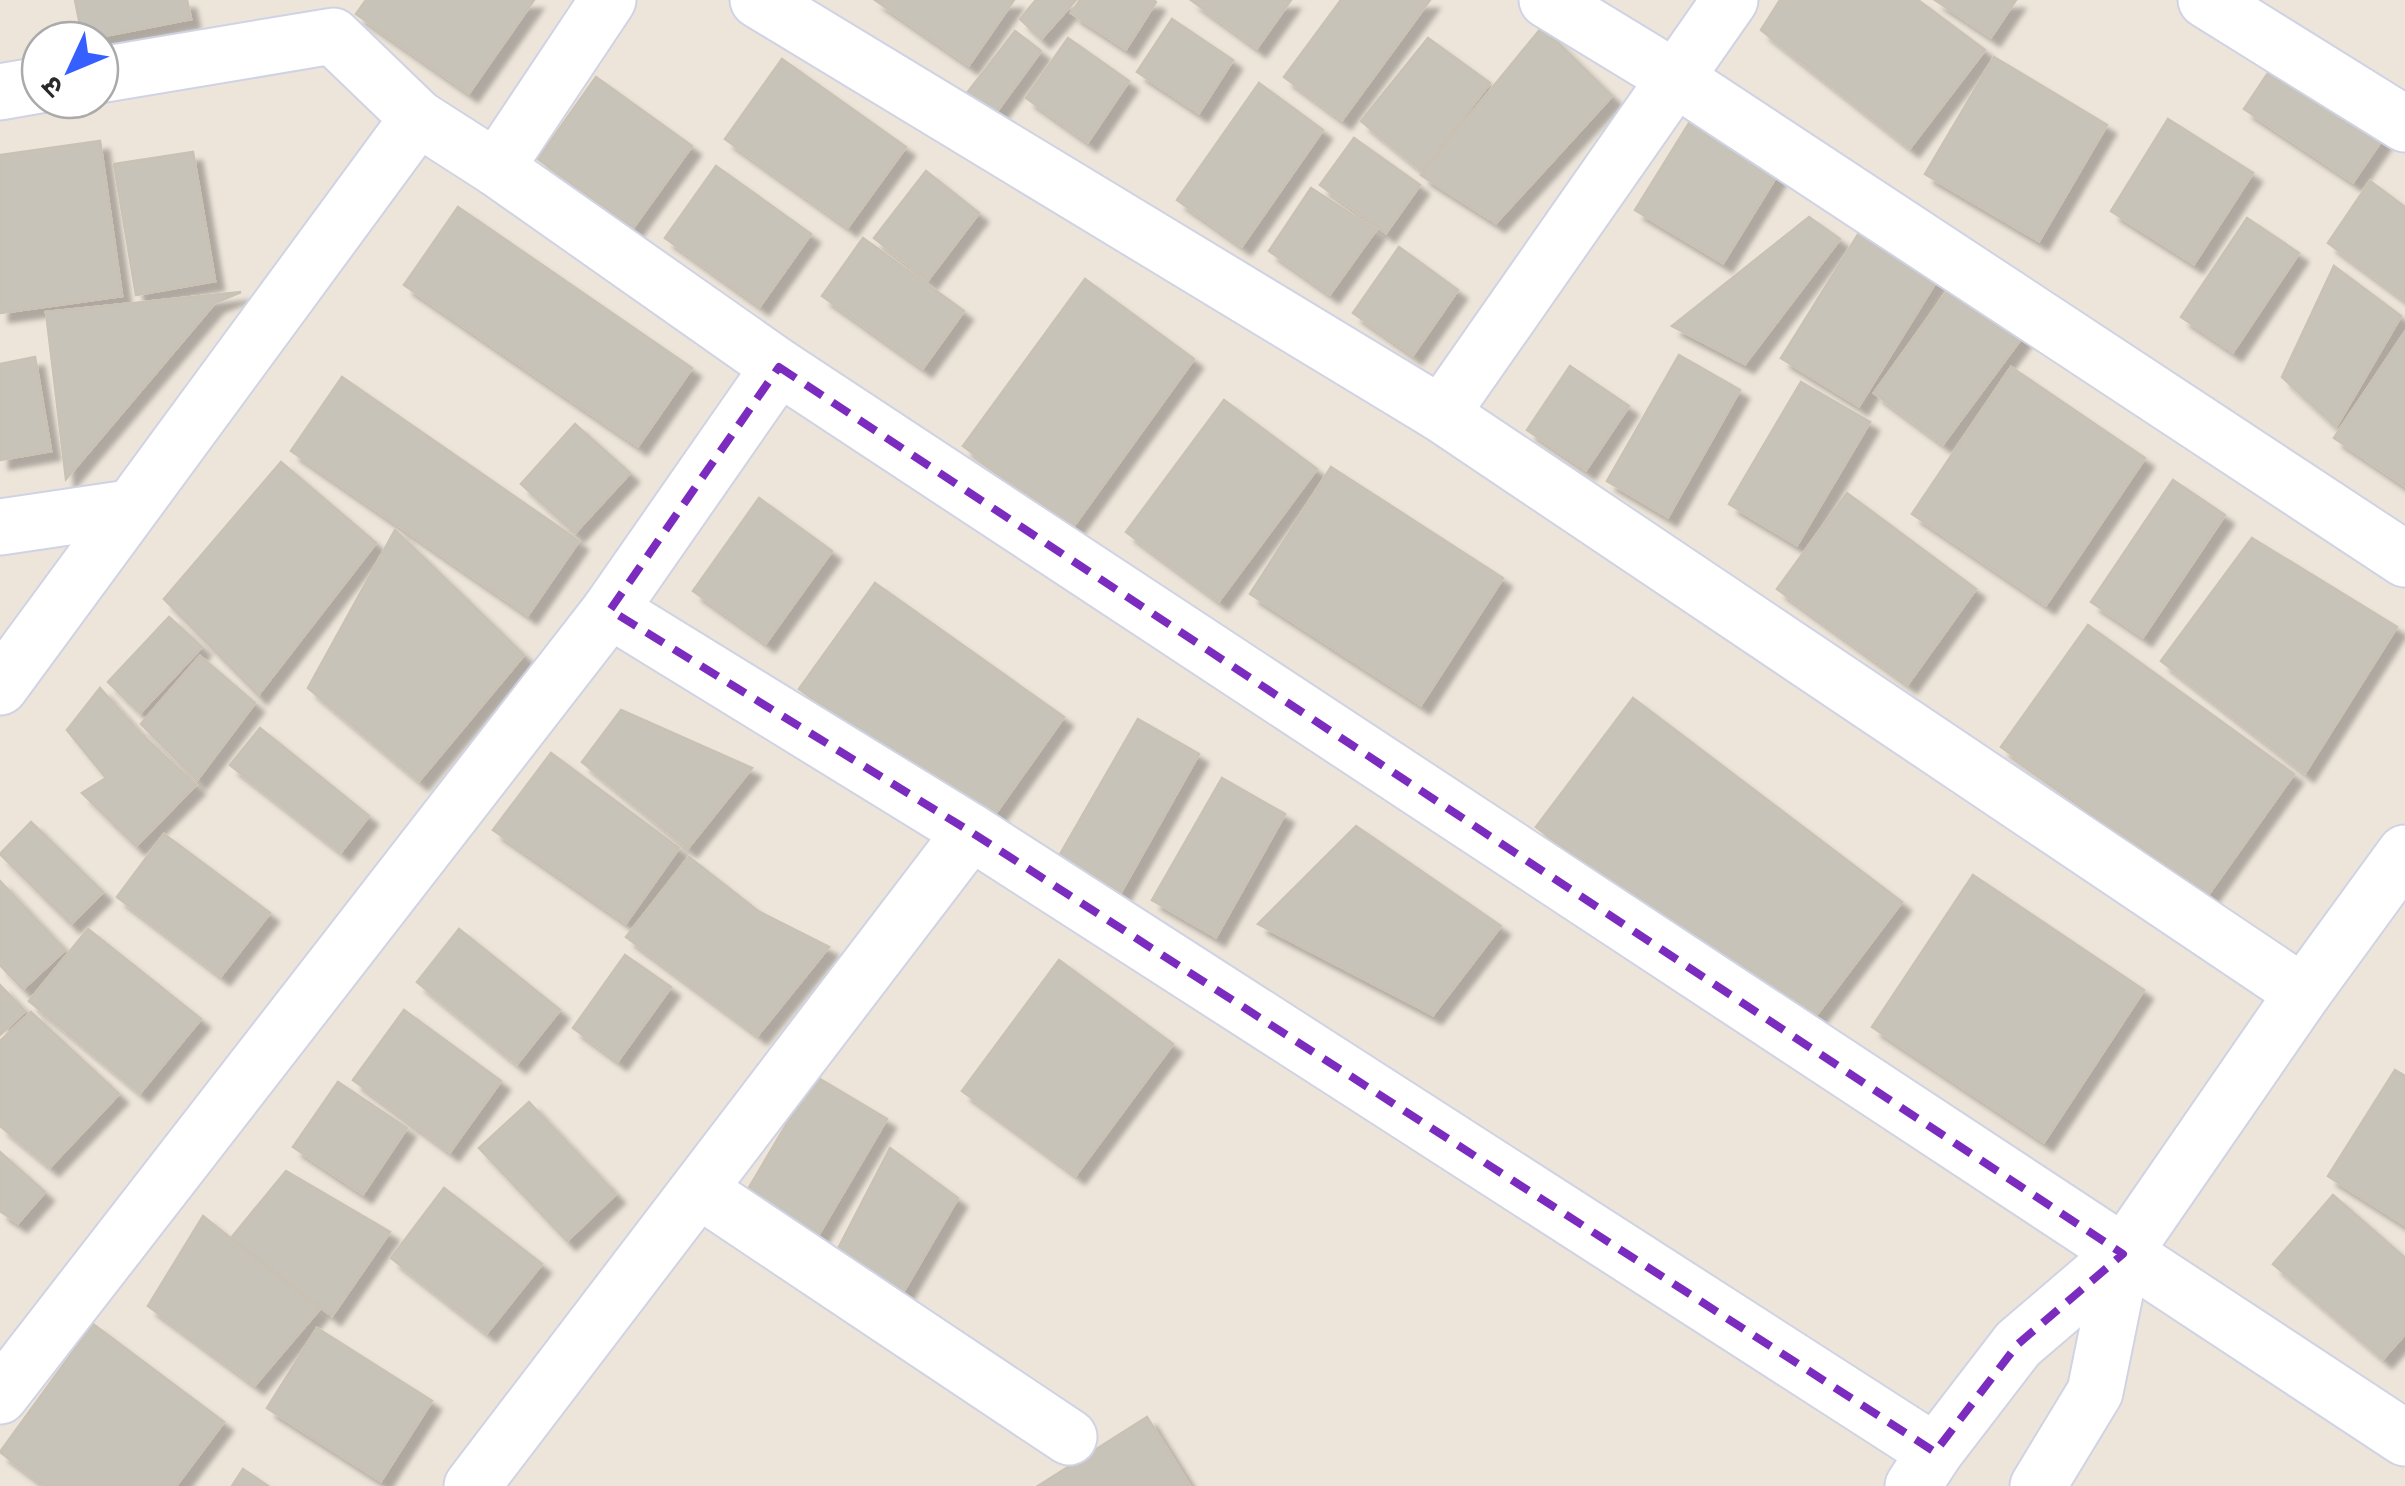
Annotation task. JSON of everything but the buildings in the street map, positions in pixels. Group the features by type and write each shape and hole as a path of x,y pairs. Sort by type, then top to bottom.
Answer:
{"street":[{"path":"496,168 608,0"},
{"path":"758,0 1441,414 2303,993"},
{"path":"1547,0 1675,78 2405,559"},
{"path":"1441,414 1730,0"},
{"path":"2206,0 2405,124"},
{"path":"120,72 334,36 418,118 779,366 2405,1438"},
{"path":"0,687 418,118"},
{"path":"0,1396 610,610 779,366"},
{"path":"0,527 129,508"},
{"path":"610,610 971,832 1924,1469 2018,1344 2122,1254 2405,853"},
{"path":"472,1486 971,832"},
{"path":"699,1190 1069,1437"},
{"path":"2038,1486 2095,1392 2122,1254"}],"highlighted area":[{"path":"779,367 2123,1254 2018,1344 1935,1452 971,832 610,610"}]}
